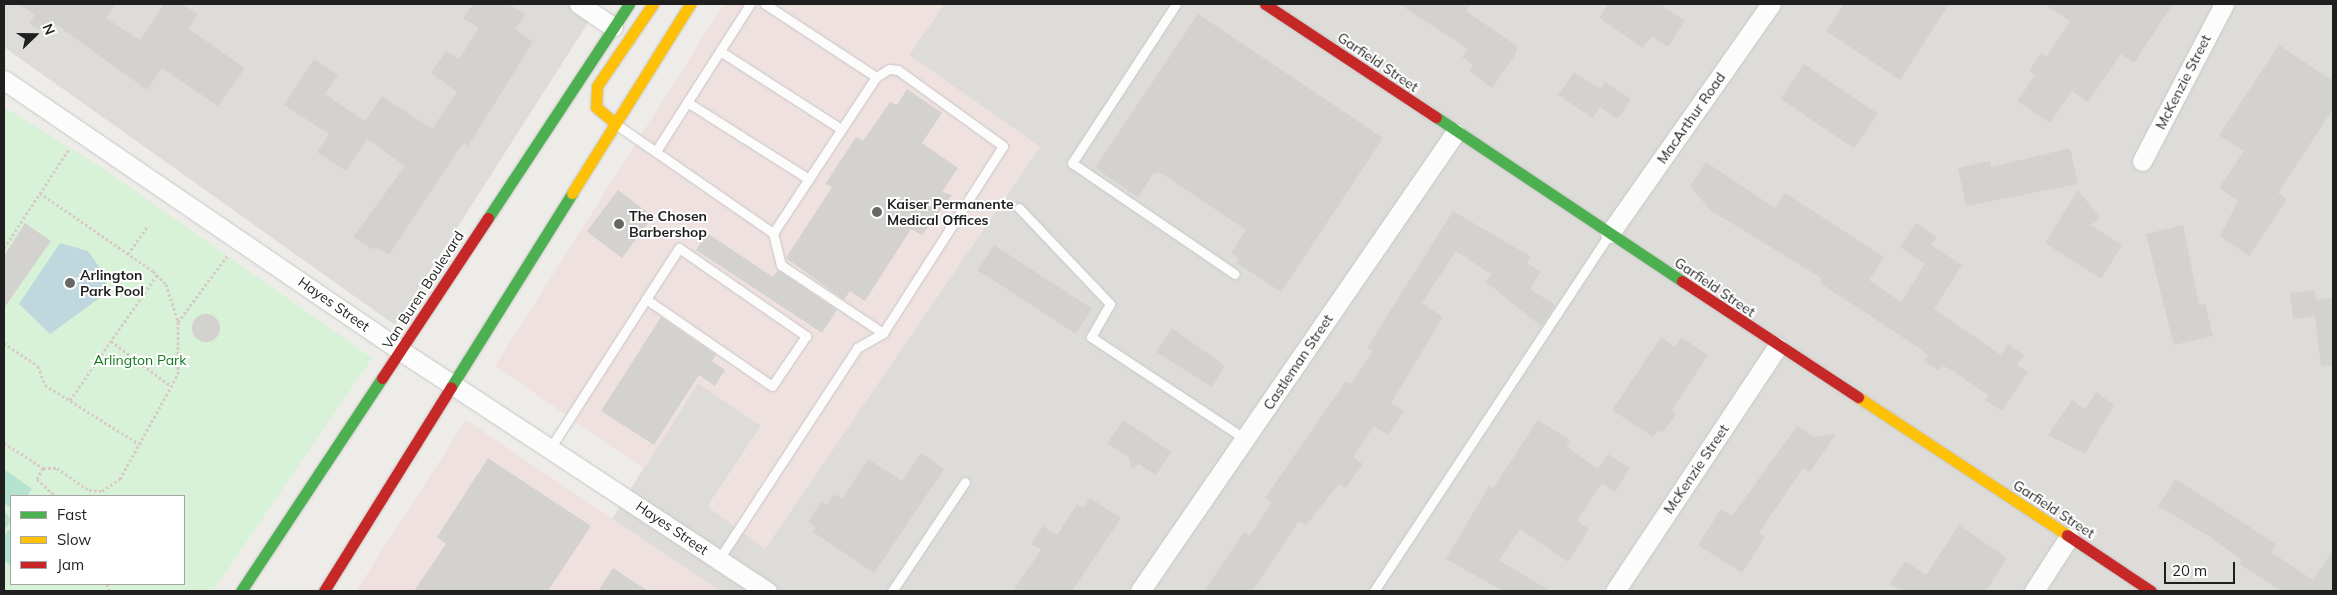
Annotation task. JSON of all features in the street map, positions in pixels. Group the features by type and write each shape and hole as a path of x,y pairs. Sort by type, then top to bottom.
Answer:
{"main road":[{"name":"Van Buren Boulevard","path":"241,591 628,4"},
{"path":"614,124 596,107 597,86 653,4"},
{"path":"324,591 455,385 614,124 690,4"},
{"name":"Garfield Street","path":"1264,4 1455,133 1610,233 1777,347 2151,591"}],"street":[{"path":"579,4 614,27"},
{"name":"MacArthur Road","path":"1610,233 1771,4"},
{"name":"McKenzie Street","path":"2142,161 2224,4"},
{"name":"Hayes Street","path":"4,80 239,238 401,351 551,447 767,591"},
{"name":"Castleman Street","path":"1140,591 1455,133"},
{"name":"McKenzie Street","path":"1615,591 1777,347"},
{"path":"2034,591 2070,537"}],"lane":[{"path":"656,151 750,4"},
{"path":"765,4 876,76"},
{"path":"1176,4 1072,163 1235,274"},
{"path":"720,51 841,129"},
{"path":"719,559 857,348 882,333 1003,146 898,70 888,69 876,76 807,178 773,233"},
{"path":"687,102 807,178"},
{"path":"614,124 773,233 781,265 882,333"},
{"path":"1019,208 1110,304 1092,337 1245,439"},
{"path":"1374,591 1610,233"},
{"path":"551,447 646,299 679,248 806,336 772,386 646,299"},
{"path":"892,591 965,482"}],"path":[{"path":"4,248 81,131"},
{"path":"4,443 43,468 57,468 89,490 102,491 120,479 178,374 178,322 166,284 128,254 40,193"},
{"path":"128,254 148,225"},
{"path":"178,322 239,238"},
{"path":"70,400 157,275"},
{"path":"111,341 171,386"},
{"path":"4,342 38,366 46,385 139,444"},
{"path":"43,468 37,479 54,495"}],"shaded area":[{"path":"4,4 600,4 395,325 4,47"},
{"path":"724,4 944,4 909,55 1040,147 765,549 708,507 761,426 698,383 644,469 495,366"},
{"path":"944,4 2333,4 2333,591 720,591 612,519 697,382 761,426 708,506 1040,147 909,55"},
{"path":"466,420 720,591 356,591"}],"green space":[{"name":"Arlington Park","path":"4,107 104,169 372,358 213,591 4,591"},
{"path":"4,469 32,489 28,495 10,495 10,507 4,503"},
{"path":"4,510 10,522 4,531"},
{"path":"8,530 10,531 10,565 4,561 4,537"}],"water":[{"name":"Arlington Park Pool","path":"60,243 88,251 104,274 108,292 50,334 19,304"}],"building":[{"path":"18,4 116,4 106,18 140,40 164,4 182,4 198,14 189,29 245,68 218,106 162,68 147,90 54,23 47,34 29,23 35,15"},
{"path":"473,4 509,4 525,15 515,29 533,42 468,146 464,143 455,155 389,255 376,247 374,250 353,237 405,166 367,139 346,171 317,152 329,134 284,105 314,59 338,75 325,94 365,121 382,96 432,129 457,92 431,73 446,51 459,59 479,28 463,18"},
{"path":"1399,4 1471,4 1466,11 1517,46 1515,55 1492,88 1469,71 1473,65 1462,57 1468,49"},
{"path":"1608,4 1660,4 1685,21 1668,47 1652,36 1643,48 1599,18"},
{"path":"1844,4 1949,4 1900,80 1826,31"},
{"path":"2044,4 2173,4 2134,63 2121,54 2088,102 2072,91 2050,123 2017,101 2035,75 2029,71 2041,53 2046,57 2070,21"},
{"path":"1198,14 1383,138 1281,292 1237,263 1239,259 1231,253 1246,230 1161,173 1154,173 1138,197 1095,168"},
{"path":"2279,45 2333,81 2333,109 2278,193 2287,199 2249,256 2220,236 2238,201 2219,188 2244,151 2219,135"},
{"path":"1804,64 1878,114 1854,149 1781,99"},
{"path":"1574,72 1600,89 1605,82 1631,99 1618,119 1600,107 1593,118 1558,95"},
{"name":"Kaiser Permanente Medical Offices","path":"907,89 942,113 922,143 958,168 942,192 952,195 922,235 911,229 865,301 850,291 844,300 786,258 832,187 825,184 856,137 863,141 890,102 897,105"},
{"path":"2070,148 2078,184 1966,206 1958,168 1990,161 1991,167"},
{"path":"1706,162 1775,208 1785,193 1884,257 1869,280 1901,302 1925,264 1900,247 1916,223 1937,237 1931,245 1962,265 1934,309 2001,355 2008,344 2024,355 2017,365 2028,372 2002,411 1985,400 1988,395 1950,369 1943,366 1939,371 1924,361 1928,356 1922,350 1820,283 1823,279 1710,210 1690,186"},
{"path":"618,190 653,216 622,258 587,232"},
{"path":"2078,190 2100,218 2091,225 2122,245 2101,279 2045,243"},
{"path":"1453,211 1531,257 1527,263 1541,272 1530,289 1555,305 1541,326 1486,282 1491,274 1456,251 1422,303 1443,317 1391,403 1404,411 1388,435 1374,426 1353,457 1363,464 1346,488 1339,484 1306,525 1299,521 1253,591 1204,591 1244,532 1249,536 1272,503 1265,498 1346,381 1351,384 1373,351 1367,348"},
{"path":"25,223 51,241 4,308 4,256"},
{"path":"2183,225 2199,305 2205,303 2213,336 2174,345 2146,234"},
{"path":"707,233 773,277 778,270 837,310 822,333 696,250"},
{"path":"994,245 1092,309 1076,334 978,270"},
{"path":"2315,290 2316,300 2333,298 2333,365 2321,366 2315,316 2293,319 2290,293"},
{"path":"206,314 216,318 220,328 216,338 206,342 196,338 192,328 196,318"},
{"path":"661,317 716,355 712,361 725,370 715,386 699,375 654,445 601,411"},
{"path":"1172,328 1225,366 1212,387 1156,352"},
{"path":"1661,337 1675,347 1681,337 1708,355 1672,410 1677,413 1663,433 1658,430 1653,437 1612,410"},
{"path":"2096,392 2114,405 2085,454 2048,435 2072,400 2085,409"},
{"path":"1123,420 1171,452 1156,475 1139,464 1131,469 1129,458 1107,443"},
{"path":"1538,420 1570,440 1566,446 1598,469 1608,454 1630,468 1615,492 1602,483 1577,521 1589,529 1568,562 1520,529 1499,560 1550,591 1503,591 1446,559 1489,486 1493,488"},
{"path":"1797,426 1814,437 1836,434 1810,472 1803,468 1759,533 1765,537 1742,573 1698,545 1721,509 1732,516"},
{"path":"921,453 944,469 874,573 813,532 816,527 808,522 821,502 827,505 834,494 842,499 868,459 902,481"},
{"path":"488,458 591,526 548,591 414,591 446,544 437,537"},
{"path":"2176,479 2276,544 2271,552 2313,580 2333,550 2333,591 2282,591 2239,564 2242,560 2210,537 2158,506"},
{"path":"1090,498 1121,518 1072,591 1013,591 1041,550 1031,544 1043,526 1057,535 1077,504 1083,508"},
{"path":"1959,525 2007,558 1986,591 1901,591 1890,584 1905,561 1926,575"},
{"path":"613,568 648,591 598,591"}],"traffic: fast":[{"path":"488,218 629,4"},
{"path":"1436,117 1682,281"},
{"path":"451,387 572,193"},
{"path":"241,591 382,378"}],"traffic: slow":[{"path":"615,123 596,107 597,86 653,4"},
{"path":"572,193 690,4"},
{"path":"1858,397 2067,535"}],"traffic: jam":[{"path":"1265,4 1436,117"},
{"path":"382,378 488,218"},
{"path":"1682,281 1858,397"},
{"path":"324,591 451,387"},
{"path":"2067,535 2151,591"}],"place":[{"name":"Kaiser Permanente Medical Offices","path":"877,212"},
{"name":"The Chosen Barbershop","path":"619,224"},
{"name":"Arlington Park Pool","path":"70,283"}]}
